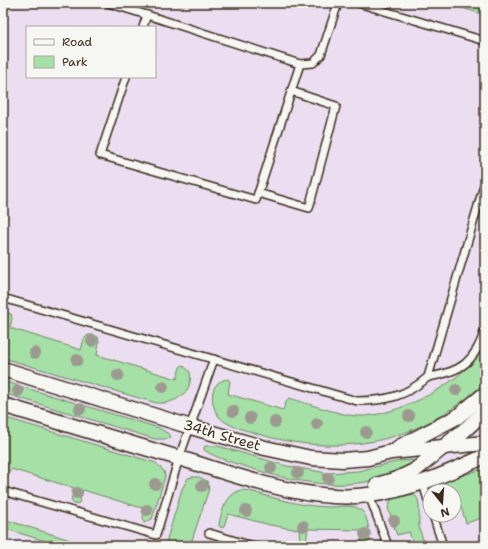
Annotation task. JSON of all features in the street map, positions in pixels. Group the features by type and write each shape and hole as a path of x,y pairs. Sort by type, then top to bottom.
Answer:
{"street":[{"name":"34th Street","path":"3,369 191,427 265,448 311,458 343,460 368,458 391,452 485,443"},
{"path":"391,452 458,417 485,394"},
{"path":"3,404 265,484 318,495 342,497 369,495 404,488 424,482 485,456"},
{"path":"318,495 328,491 372,486 397,479 414,471 446,446 485,411"}],"lane":[{"path":"108,3 300,64 313,63 321,55 338,3"},
{"path":"358,3 485,41"},
{"path":"143,26 147,15"},
{"path":"126,78 100,155 256,200 300,64"},
{"path":"258,193 309,208 336,106 291,91"},
{"path":"428,377 485,182"},
{"path":"3,298 357,401 375,401 396,396 416,387 428,377 454,371 467,363 481,343 485,330"},
{"path":"3,491 156,535 179,458 214,359"},
{"path":"369,495 388,546"},
{"path":"436,523 443,546"},
{"path":"208,533 255,546"}],"shaded area":[{"path":"3,3 485,3 485,546 3,546"}],"green space":[{"path":"446,3 485,3 485,15"},
{"path":"4,312 11,314 12,318 10,328 81,350 84,339 88,335 94,335 98,337 99,341 97,355 177,379 180,367 183,365 190,372 189,386 186,392 176,400 156,403 3,358"},
{"path":"485,343 485,382 460,403 433,420 406,432 377,440 348,445 317,445 286,441 230,425 220,418 214,407 212,397 216,385 223,380 228,379 230,381 228,394 283,410 289,398 357,416 373,415 391,411 410,404 448,383 464,371 477,357"},
{"path":"3,381 159,428 171,437 168,439 155,439 3,393"},
{"path":"3,417 156,463 164,471 165,477 152,519 144,523 143,518 145,509 83,490 79,503 74,504 71,501 74,488 11,469 6,481 3,482"},
{"path":"205,446 218,446 287,466 327,473 358,471 399,461 412,460 414,463 395,473 375,480 354,484 312,483 270,474 226,460 204,450"},
{"path":"485,468 485,517 466,523 462,510 462,483 443,483"},
{"path":"199,477 207,481 209,489 190,546 165,546 182,489 188,478"},
{"path":"241,490 311,506 355,507 362,511 366,517 370,540 367,544 362,543 360,530 308,529 306,543 303,545 300,541 299,530 270,525 228,514 224,526 221,528 219,525 220,520 228,499 236,492"},
{"path":"412,493 418,499 419,503 419,526 425,545 414,546 409,532 397,535 388,508 392,498"},
{"path":"3,519 77,542 76,546 61,546 3,528"}]}
